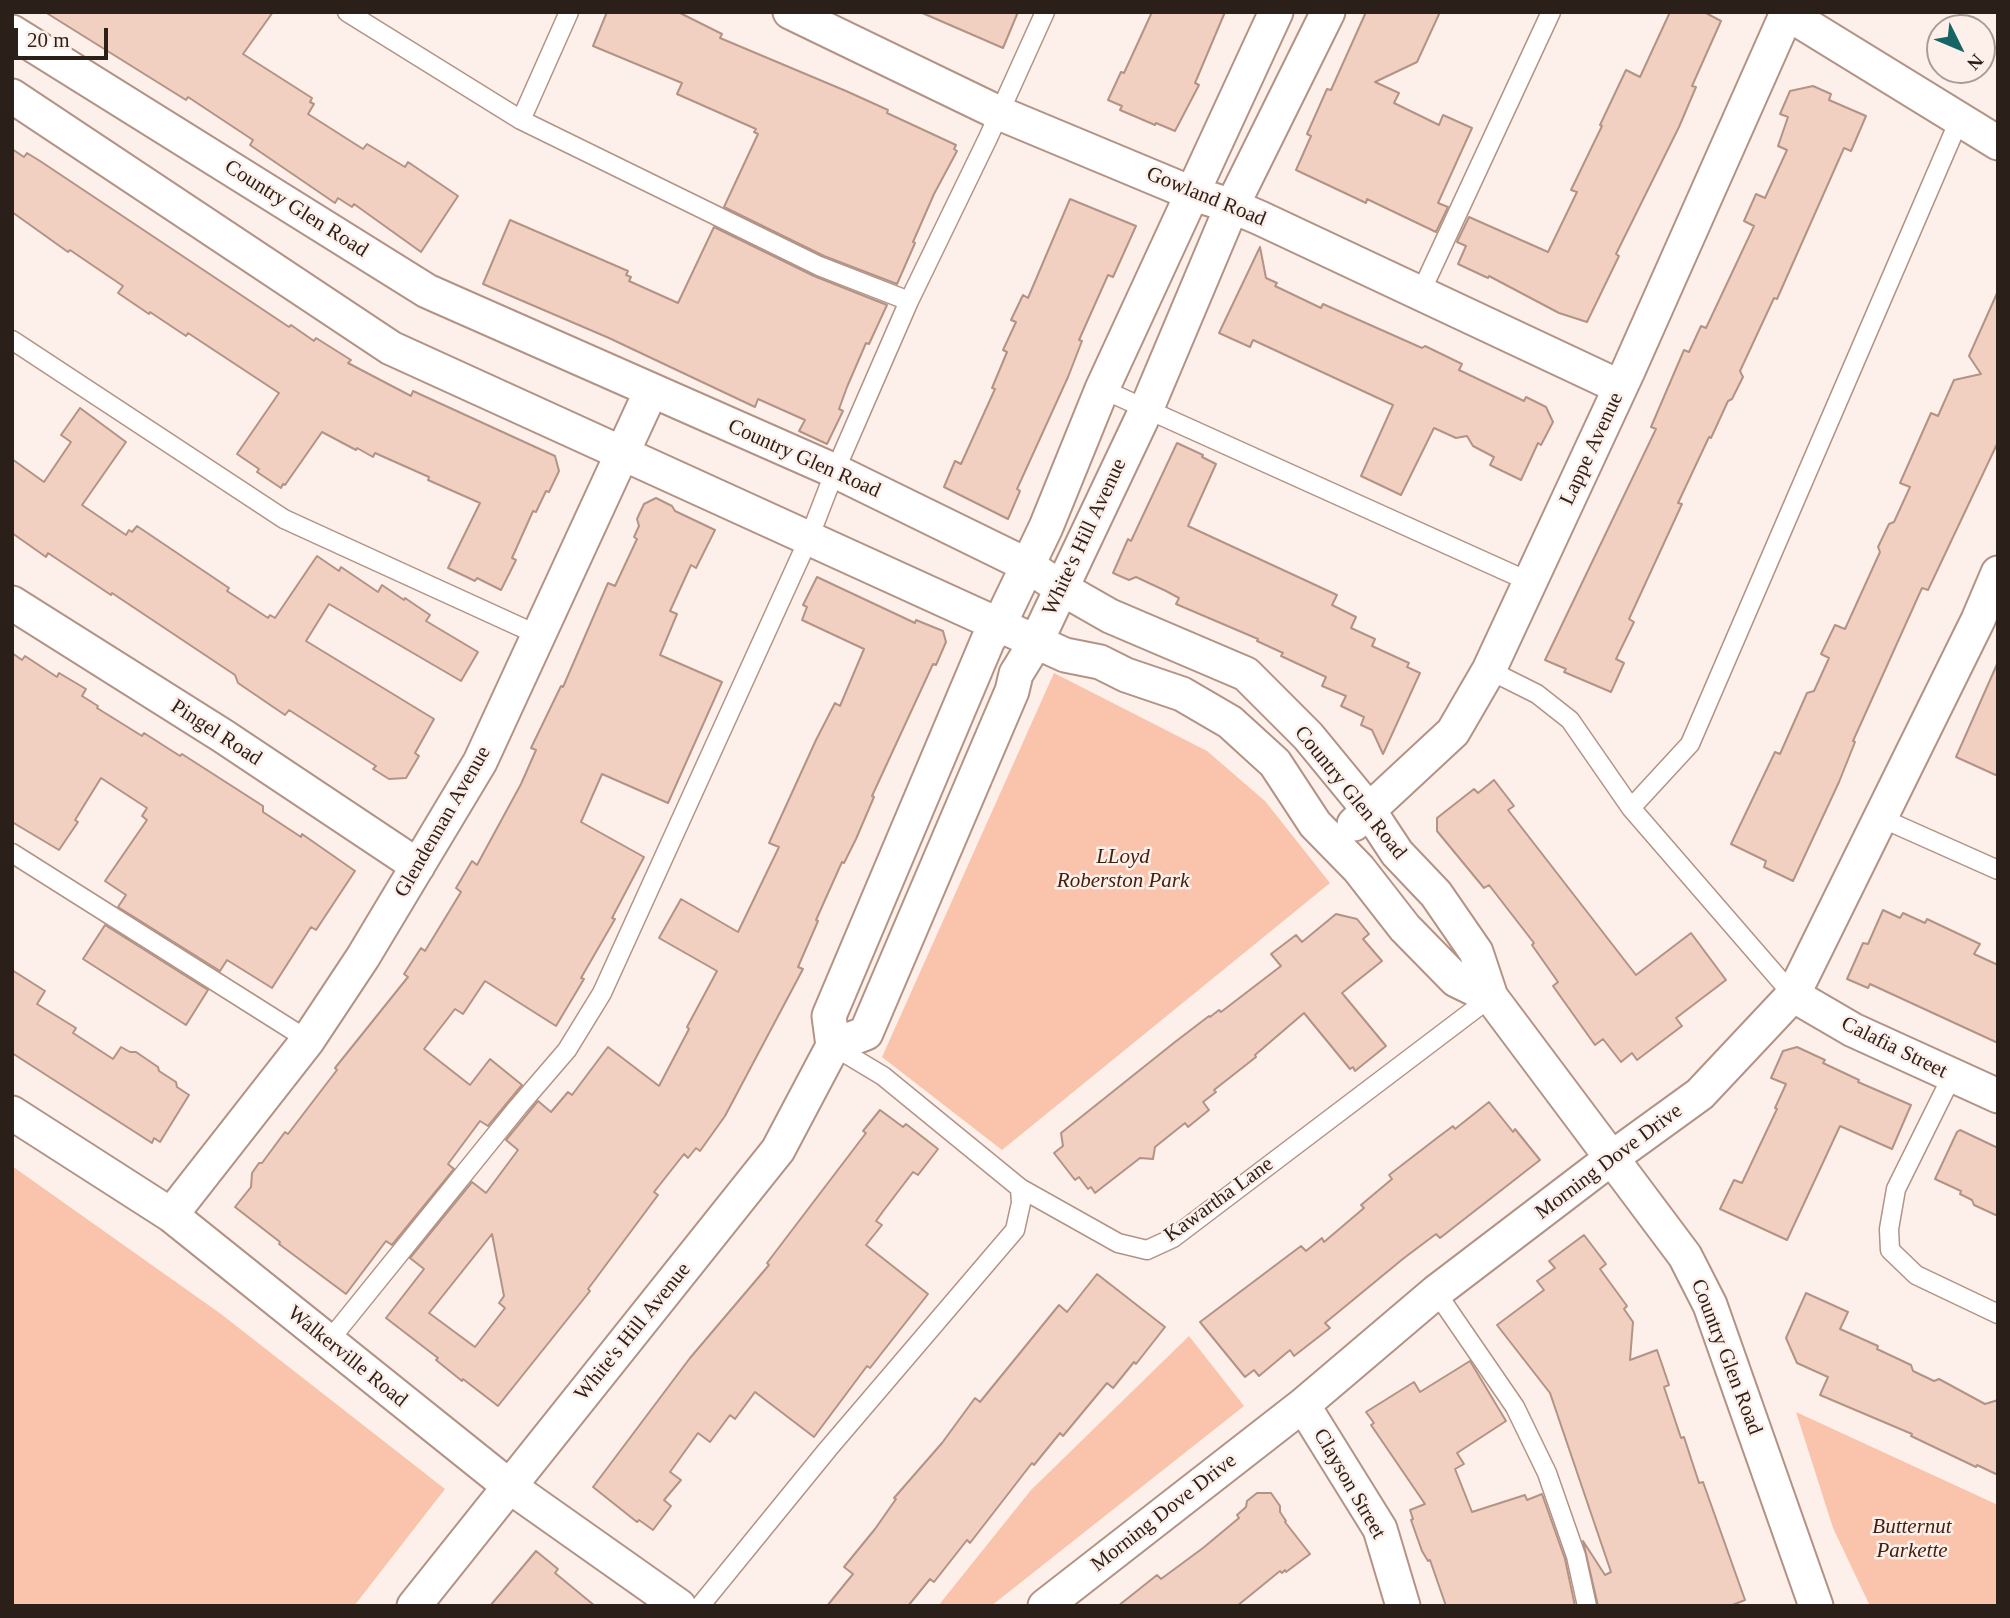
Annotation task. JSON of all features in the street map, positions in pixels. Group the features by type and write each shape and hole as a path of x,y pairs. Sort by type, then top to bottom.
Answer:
{"street":[{"name":"Gowland Road","path":"790,12 999,113 1191,193 1232,206 1620,387"},
{"name":"White's Hill Avenue","path":"414,1606 778,1150 833,1046 829,1017 988,640 1000,624 1046,527 1102,390 1276,12"},
{"name":"White's Hill Avenue","path":"833,1046 866,1033 1012,691 1016,674 1037,640 1146,410 1232,206 1328,12"},
{"path":"1786,13 1998,143"},
{"name":"Lappe Avenue","path":"1336,843 1368,809 1453,732 1489,670 1620,387 1786,13"},
{"name":"Country Glen Road","path":"12,32 427,291 835,471 1027,565 1110,616 1246,674 1308,736 1368,809 1397,853 1436,894 1476,952 1491,997 1685,1255 1710,1305 1816,1606"},
{"name":"Country Glen Road","path":"12,96 391,348 1065,655 1100,663 1181,694 1230,722 1275,763 1315,824 1336,843 1405,928 1456,980 1491,997"},
{"name":"Glendennan Avenue","path":"170,1215 308,1040 363,957 480,762 651,391"},
{"name":"Morning Dove Drive","path":"1045,1606 1303,1405 1436,1292 1700,1094 1793,995 1879,817 1988,625 1998,573"},
{"name":"Pingel Road","path":"12,603 223,736 418,866"},
{"name":"Calafia Street","path":"1793,995 1853,1030 1998,1096"},
{"name":"Walkerville Road","path":"12,1113 170,1215 509,1486 679,1606"},
{"name":"Clayson Street","path":"1303,1405 1380,1529 1396,1602"}],"lane":[{"path":"347,12 521,120 819,266 909,301"},
{"path":"521,120 569,12"},
{"path":"328,1342 567,1050 602,993 810,538 835,471 909,301 1045,12"},
{"path":"1420,294 1551,12"},
{"path":"1631,808 1690,744 1960,118"},
{"path":"12,340 284,519 538,635"},
{"path":"1102,390 1530,582"},
{"path":"1489,670 1537,694 1570,720 1631,808 1793,995"},
{"path":"1879,817 1998,870"},
{"path":"12,853 308,1040"},
{"name":"Kawartha Lane","path":"833,1046 883,1076 1020,1188 1118,1243 1147,1250 1173,1238 1491,997"},
{"path":"1952,1076 1896,1189 1889,1228 1890,1250 1916,1275 1998,1314"},
{"path":"700,1606 828,1449 1014,1230 1021,1203 1020,1188"},
{"path":"1436,1292 1515,1407 1542,1462 1576,1556 1587,1606"}],"green space":[{"name":"LLoyd Roberston Park","path":"1054,673 1207,751 1265,801 1330,883 1002,1150 882,1057"},
{"path":"12,1166 221,1314 445,1489 354,1606 12,1606"},
{"path":"1189,1336 1244,1406 991,1606 938,1606 1031,1490"},
{"name":"Butternut Parkette","path":"1796,1412 1998,1505 1998,1606 1870,1606 1833,1528"}],"building":[{"path":"45,12 273,12 243,54 312,98 310,102 314,104 308,114 363,149 367,144 405,167 408,162 458,196 421,252 354,204 352,207 338,198 335,203 250,145 253,140 188,97 186,100"},
{"path":"607,12 678,12 722,34 720,38 888,110 887,113 956,145 954,149 957,151 934,194 897,284 824,256 724,207 758,134 754,132 756,129 677,94 682,83 593,46"},
{"path":"920,12 1018,12 1003,48"},
{"path":"1152,12 1225,12 1195,83 1199,85 1175,131 1120,110 1122,106 1108,100 1121,72 1124,73"},
{"path":"1366,12 1440,12 1417,62 1375,82 1399,93 1394,103 1439,125 1443,115 1472,128 1438,203 1448,207 1436,232 1367,199 1366,203 1296,170 1311,136 1307,134 1327,89 1331,90"},
{"path":"1670,12 1704,12 1721,21 1692,86 1696,87 1679,127 1616,254 1619,256 1587,322 1559,313 1489,276 1488,278 1458,264 1466,246 1457,242 1469,217 1548,252 1577,192 1571,190 1626,70 1640,77"},
{"path":"1813,86 1831,94 1829,100 1866,116 1851,151 1844,148 1777,299 1774,298 1740,371 1743,377 1732,399 1728,401 1711,438 1709,437 1678,503 1682,504 1629,619 1634,622 1616,659 1624,663 1611,692 1564,672 1566,669 1545,660 1656,429 1651,427 1684,350 1689,352 1701,326 1706,328 1754,226 1744,221 1756,194 1765,198 1787,150 1778,146 1788,117 1780,114 1790,91"},
{"path":"12,149 24,157 27,153 40,161 289,327 291,325 314,341 316,338 351,360 348,363 411,396 413,391 555,456 559,471 536,512 533,511 512,558 516,560 501,590 448,568 480,503 428,480 429,477 375,453 373,457 357,448 356,450 322,432 281,488 237,454 279,393 188,333 186,336 118,293 123,286 70,250 68,252 12,212"},
{"path":"1070,199 1136,226 1113,277 1108,275 1079,340 1082,341 1068,377 1017,489 1020,491 1008,519 944,487 955,461 961,464 995,389 992,388 1007,352 1003,350 1016,322 1011,320 1023,295 1028,298"},
{"path":"510,220 628,271 626,275 631,277 629,281 678,303 714,227 814,276 887,305 869,344 866,343 847,387 839,409 843,411 827,444 799,431 805,420 758,399 755,407 609,338 483,284"},
{"path":"1260,247 1266,278 1277,283 1275,286 1321,308 1323,304 1422,348 1425,346 1462,364 1459,370 1524,401 1526,397 1546,407 1553,422 1541,445 1538,443 1521,480 1490,465 1494,457 1473,446 1467,436 1456,438 1434,428 1401,495 1361,476 1393,405 1253,340 1250,347 1219,333"},
{"path":"1998,291 1998,442 1928,590 1922,588 1853,741 1855,742 1839,782 1793,881 1764,867 1766,861 1731,844 1775,752 1780,754 1807,693 1814,691 1829,658 1821,654 1835,625 1845,629 1880,552 1878,547 1889,524 1894,522 1910,487 1900,483 1931,413 1938,416 1954,380 1981,374 1969,356"},
{"path":"80,408 126,442 82,505 126,535 137,526 229,588 227,591 268,618 270,615 275,618 317,556 339,571 341,567 378,592 382,585 404,600 405,598 430,615 426,621 478,652 461,681 329,604 306,641 434,719 415,753 419,756 406,778 389,779 373,769 376,766 289,710 285,715 238,683 235,675 112,593 111,595 48,553 46,557 12,533 12,459 44,482 71,442 61,435"},
{"path":"1177,443 1216,464 1188,526 1337,595 1332,605 1356,617 1351,628 1375,639 1372,646 1409,663 1407,667 1420,673 1383,754 1372,730 1361,725 1364,717 1341,706 1346,696 1322,686 1326,677 1281,656 1283,653 1257,641 1258,639 1176,604 1179,598 1166,591 1136,577 1129,580 1113,573"},
{"path":"656,498 672,506 675,511 715,530 696,568 691,565 670,611 677,614 660,655 722,682 668,803 602,774 581,822 644,857 612,918 615,919 581,978 584,979 556,1026 485,981 463,1014 455,1009 424,1049 470,1085 490,1059 522,1085 488,1126 480,1121 448,1164 454,1169 392,1245 386,1241 346,1294 235,1207 251,1187 252,1173 259,1163 262,1163 285,1132 288,1134 337,1070 335,1068 408,977 404,974 421,948 425,951 461,892 456,888 472,861 477,865 521,784 536,750 531,748 561,686 563,687 608,583 615,586 637,539 634,537 639,526 637,519 644,504"},
{"path":"817,577 915,623 916,620 943,631 946,642 936,665 933,664 872,796 874,797 856,839 844,863 842,862 816,920 818,921 798,967 803,969 725,1116 700,1151 696,1148 688,1158 684,1154 654,1192 658,1195 588,1289 590,1291 498,1406 463,1379 462,1381 436,1360 438,1358 386,1318 424,1269 410,1258 472,1182 486,1193 518,1150 506,1140 538,1101 551,1112 568,1092 572,1095 608,1047 659,1086 717,971 659,938 681,899 738,932 779,847 769,843 835,703 840,706 864,649 802,620 807,607 803,605","holes":["492,1234 504,1296 499,1303 505,1308 475,1347 429,1313"]},
{"path":"12,653 22,660 25,656 57,677 59,673 86,689 82,696 98,706 97,708 142,736 144,733 180,756 182,754 263,806 263,812 301,837 302,834 355,871 316,930 311,927 272,988 227,960 220,971 118,907 126,895 105,881 147,820 142,816 147,808 101,778 75,820 78,822 59,850 12,822"},
{"path":"1998,662 1998,776 1956,757"},
{"path":"1494,780 1514,806 1508,810 1636,975 1691,933 1726,980 1676,1018 1682,1026 1637,1060 1632,1053 1621,1062 1603,1039 1595,1045 1553,986 1558,982 1532,945 1534,943 1489,885 1484,888 1437,831 1437,818 1474,789 1478,793"},
{"path":"1883,910 1900,918 1903,913 1925,923 1927,919 1980,944 1974,954 1998,965 1998,1043 1870,984 1868,988 1847,979 1863,943 1868,944"},
{"path":"1336,914 1357,919 1369,934 1363,939 1382,961 1342,993 1386,1046 1355,1071 1353,1067 1350,1069 1304,1013 1255,1055 1256,1057 1214,1090 1216,1092 1203,1102 1209,1110 1188,1127 1185,1123 1155,1147 1153,1159 1140,1158 1095,1193 1091,1187 1088,1189 1079,1177 1075,1180 1054,1153 1063,1146 1061,1133 1209,1016 1219,1010 1221,1012 1281,966 1271,954 1296,935 1302,942"},
{"path":"105,925 208,990 186,1025 83,959"},
{"path":"12,970 45,991 37,1004 76,1028 73,1033 113,1059 121,1047 136,1052 158,1067 159,1071 189,1095 160,1142 154,1138 152,1143 12,1053"},
{"path":"1797,1047 1825,1060 1823,1063 1859,1080 1858,1082 1911,1105 1892,1149 1840,1126 1787,1240 1720,1209 1734,1180 1742,1183 1777,1109 1775,1108 1786,1084 1771,1078 1783,1051"},
{"path":"1489,1102 1540,1160 1440,1238 1436,1234 1404,1258 1325,1323 1330,1328 1294,1356 1290,1350 1259,1376 1254,1370 1245,1377 1200,1322 1301,1246 1306,1251 1322,1238 1324,1242 1364,1208 1361,1205 1392,1179 1389,1175"},
{"path":"880,1110 903,1127 906,1124 938,1149 918,1175 913,1172 884,1210 876,1221 882,1225 866,1245 928,1294 870,1368 867,1366 814,1437 755,1392 735,1419 730,1415 710,1442 698,1433 670,1472 681,1480 664,1500 671,1506 653,1530 639,1520 637,1522 593,1487 690,1358 769,1265 767,1263 866,1133 863,1131"},
{"path":"1960,1130 1998,1148 1998,1216 1974,1205 1972,1200 1960,1194 1961,1191 1935,1179"},
{"path":"1584,1235 1606,1264 1600,1269 1627,1306 1624,1309 1633,1322 1630,1360 1657,1350 1669,1385 1664,1387 1681,1438 1684,1437 1699,1483 1703,1482 1745,1600 1730,1606 1598,1606 1583,1541 1605,1575 1611,1572 1550,1393 1497,1325 1544,1290 1537,1281 1555,1268 1549,1261"},
{"path":"1097,1274 1165,1327 1136,1364 1134,1362 1113,1388 1107,1383 1063,1436 1060,1433 1034,1465 1032,1463 970,1543 967,1540 934,1582 930,1579 908,1606 827,1606 853,1574 844,1567 875,1529 896,1499 894,1498 942,1443 975,1398 980,1402 1059,1305 1067,1312"},
{"path":"1806,1293 1848,1312 1840,1329 1878,1346 1877,1349 1911,1365 1913,1371 1934,1381 1939,1379 1985,1404 1998,1400 1998,1475 1977,1465 1976,1467 1911,1436 1912,1434 1820,1395 1828,1377 1797,1363 1786,1338"},
{"path":"1470,1361 1506,1421 1457,1453 1464,1464 1455,1469 1472,1512 1525,1495 1527,1500 1542,1494 1565,1559 1575,1606 1446,1606 1430,1560 1428,1561 1422,1551 1410,1510 1425,1504 1371,1425 1374,1423 1366,1412 1414,1382 1420,1392"},
{"path":"1257,1493 1271,1493 1280,1506 1285,1522 1310,1554 1286,1572 1280,1571 1237,1606 1118,1606 1157,1575 1161,1579 1203,1548 1239,1518 1237,1515 1246,1507 1247,1501"},
{"path":"536,1551 558,1569 555,1573 595,1606 490,1606"}]}
